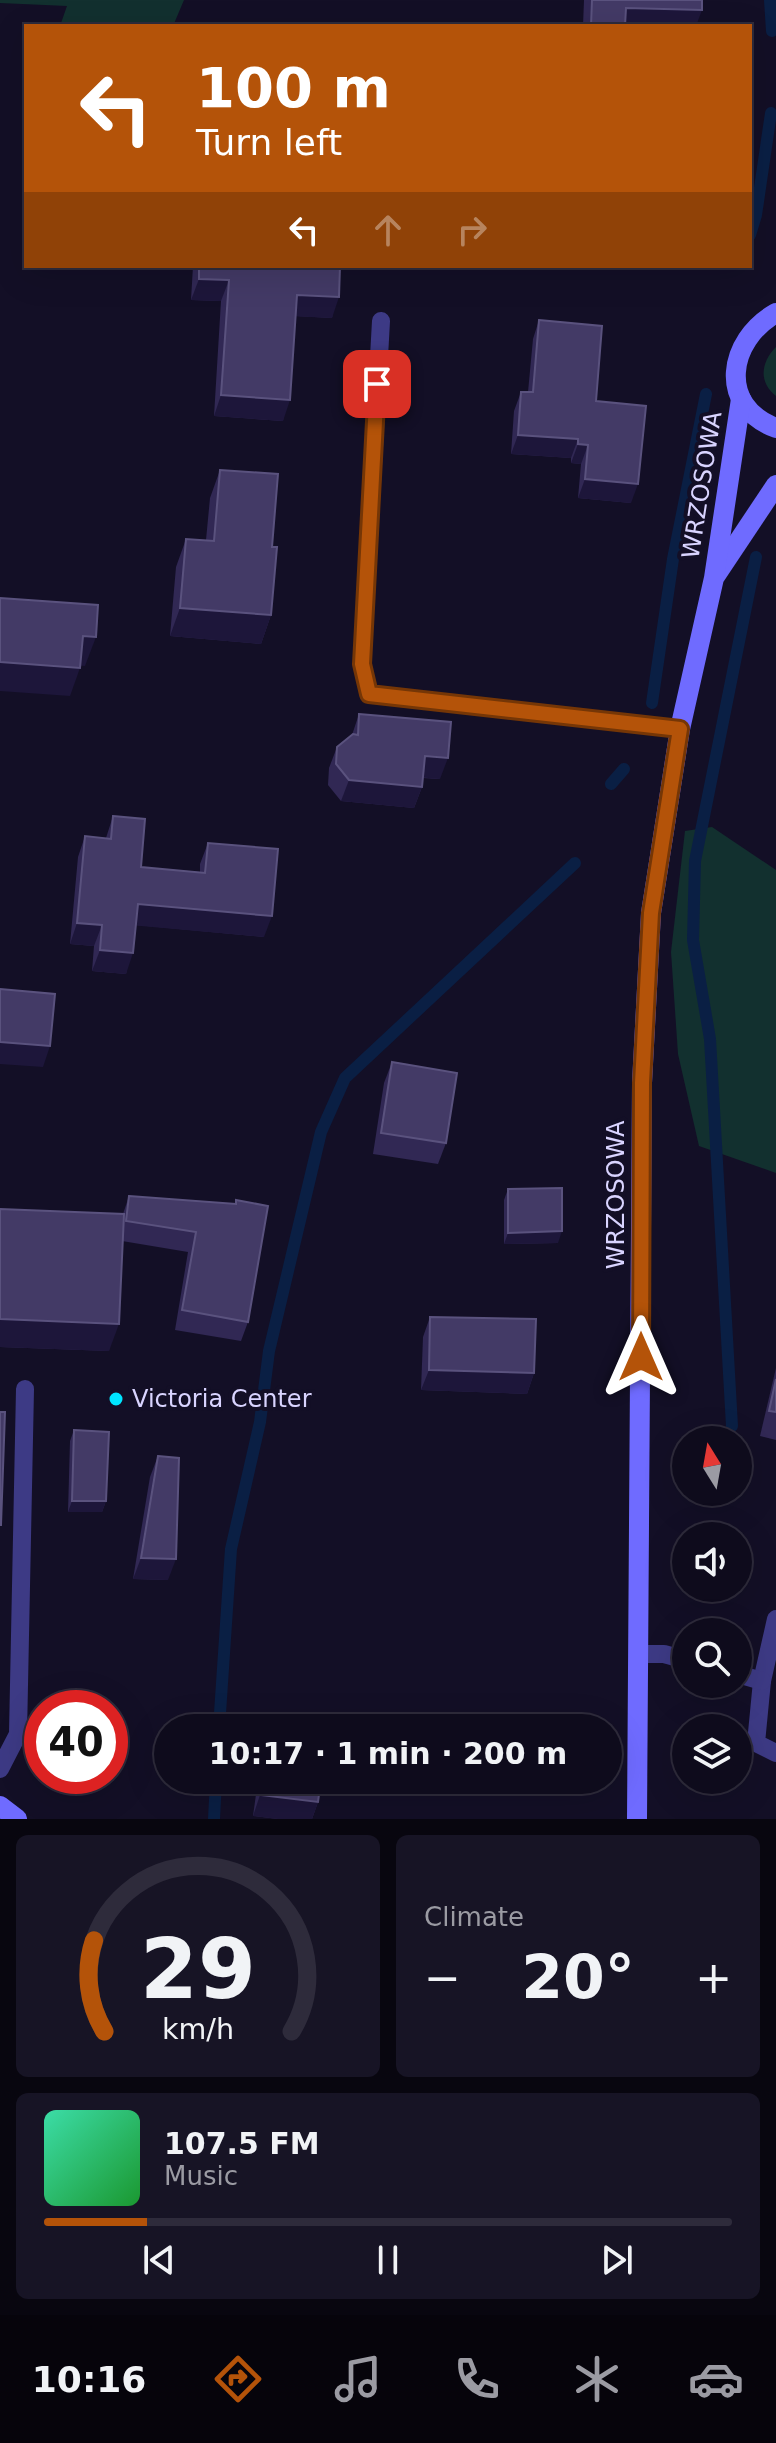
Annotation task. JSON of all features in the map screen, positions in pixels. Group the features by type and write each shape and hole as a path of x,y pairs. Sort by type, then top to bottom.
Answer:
{"street":[{"name":"WRZOSOWA","path":"637,1819 643,1068 651,913 680,729 714,578 741,399 735,379 740,348 758,323 776,313"},
{"path":"741,399 753,414 776,428"},
{"name":"WRZOSOWA","path":"714,578 776,485"},
{"path":"0,1806 17,1819"}],"lane":[{"path":"381,321 362,664 369,694 680,729"},
{"path":"0,1769 18,1734 25,1389"},
{"path":"776,1619 762,1681 756,1743 776,1753"},
{"path":"638,1654 672,1656"},
{"path":"752,1678 762,1681"}],"green space":[{"path":"0,0 184,0 174,24 61,24 67,6 0,3"},
{"path":"776,347 776,396 766,385 764,372 767,359"},
{"path":"712,827 776,870 776,1173 699,1146 678,1054 671,952 685,831"}],"building":[{"path":"592,0 702,0 702,10 626,8 625,24 591,24"},
{"path":"199,268 340,268 339,297 297,295 290,400 221,395 229,280 199,279"},
{"path":"539,320 602,326 596,401 646,406 638,484 585,479 588,445 578,444 578,439 518,435 521,392 533,392"},
{"path":"220,470 278,474 272,547 277,547 271,615 180,608 186,539 214,541"},
{"path":"0,598 98,605 96,637 83,636 80,668 0,662"},
{"path":"359,714 451,722 448,758 425,756 422,787 349,780 336,764 337,747 353,734 358,735"},
{"path":"113,816 145,819 141,867 205,873 208,843 278,849 272,916 138,904 133,953 100,950 102,925 77,923 85,836 111,839"},
{"path":"0,989 55,994 50,1046 0,1042"},
{"path":"392,1062 457,1073 446,1143 381,1133"},
{"path":"562,1188 562,1231 508,1233 508,1189"},
{"path":"129,1196 236,1204 236,1200 268,1206 248,1322 182,1310 196,1232 126,1221"},
{"path":"0,1209 124,1214 119,1324 0,1319"},
{"path":"430,1317 536,1319 534,1373 429,1370"},
{"path":"776,1379 776,1412 769,1411"},
{"path":"0,1412 5,1412 1,1525 0,1525"},
{"path":"74,1430 109,1432 106,1501 72,1501"},
{"path":"158,1456 179,1458 176,1559 141,1558"},
{"path":"260,1794 319,1794 318,1802"}],"waterway":[{"path":"770,0 772,31"},
{"path":"752,228 771,113"},
{"path":"652,703 673,559 706,394"},
{"path":"732,1426 710,1039 693,940 695,861 756,557"},
{"path":"611,784 624,769"},
{"path":"220,1714 231,1549 260,1422 269,1351 321,1132 345,1078 575,863"},
{"path":"214,1819 215,1794"}],"place":[{"name":"Victoria Center","path":"116,1399"}],"route":[{"path":"377,384 362,664 369,694 680,729 651,913 642,1083 641,1357"}]}
